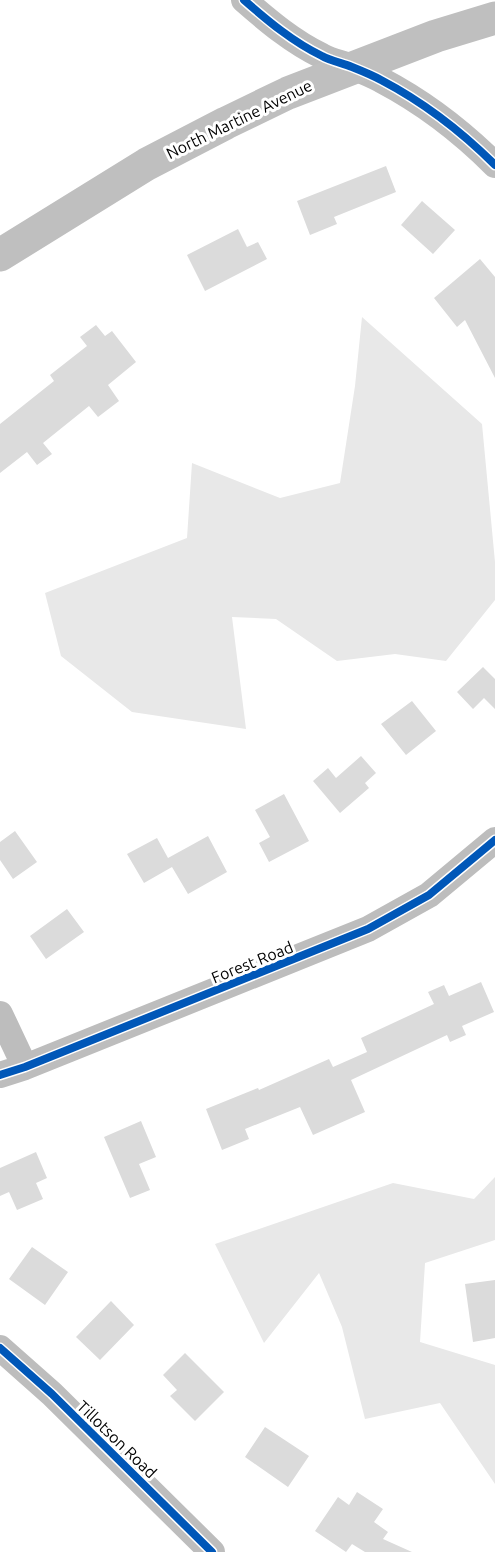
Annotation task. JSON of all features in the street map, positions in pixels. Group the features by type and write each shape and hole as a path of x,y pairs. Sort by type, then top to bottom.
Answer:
{"main road":[{"name":"North Martine Avenue","path":"0,255 147,164 288,93 436,36 495,18"}],"street":[{"path":"244,0 291,38 322,57 353,67 409,96 476,146 495,165"},
{"name":"Forest Road","path":"0,1075 368,929 429,895 495,840"},
{"path":"0,1014 25,1067"},
{"name":"Tillotson Road","path":"0,1348 52,1394 212,1552"}],"shaded area":[{"path":"362,317 482,424 495,562 495,600 446,661 395,654 337,661 276,619 232,617 246,729 132,712 61,656 45,593 187,538 192,463 280,498 340,483 355,386"},
{"path":"495,1177 495,1240 425,1263 420,1342 495,1365 495,1484 440,1403 365,1419 342,1327 319,1273 264,1343 215,1244 393,1183 474,1199"}],"building":[{"path":"386,166 396,192 334,217 337,224 310,235 297,201"},
{"path":"422,201 455,230 433,254 401,225"},
{"path":"238,229 247,247 258,242 267,259 205,291 187,255"},
{"path":"480,259 495,277 495,378 465,320 457,327 434,298"},
{"path":"96,325 105,336 112,331 136,362 108,385 119,401 98,417 89,406 43,443 52,454 37,465 27,452 0,473 0,424 54,381 50,375 87,346 80,337"},
{"path":"483,667 495,679 495,709 484,698 473,709 457,692"},
{"path":"412,701 436,731 406,755 381,724"},
{"path":"361,756 376,773 365,783 369,788 340,813 313,781 328,768 336,778"},
{"path":"284,794 309,841 269,862 259,843 270,837 255,810"},
{"path":"15,831 37,862 13,879 0,860 0,842"},
{"path":"208,836 227,872 188,894 172,867 144,883 127,854 157,838 168,858"},
{"path":"67,909 84,932 46,959 30,936"},
{"path":"481,982 494,1012 462,1026 466,1035 450,1042 447,1035 351,1080 365,1112 313,1135 300,1107 245,1129 249,1139 222,1150 206,1109 258,1088 259,1090 329,1059 333,1067 367,1052 361,1038 434,1004 428,992 444,985 449,996"},
{"path":"141,1121 156,1157 139,1164 150,1190 130,1198 104,1137"},
{"path":"36,1152 47,1178 36,1183 43,1199 17,1210 9,1192 0,1196 0,1168"},
{"path":"32,1247 68,1272 45,1305 9,1279"},
{"path":"495,1280 495,1338 473,1342 465,1284"},
{"path":"111,1301 134,1325 100,1360 76,1337"},
{"path":"185,1353 224,1392 195,1421 170,1396 177,1390 163,1375"},
{"path":"265,1427 309,1456 288,1487 245,1457"},
{"path":"357,1492 383,1509 374,1522 388,1532 383,1539 412,1552 365,1552 352,1544 346,1552 315,1531 338,1497 349,1505"}],"cycle path":[{"path":"244,0 281,31 311,50 374,76 412,98 456,129 495,165"},
{"path":"0,1075 368,929 429,895 495,840"},
{"path":"0,1348 52,1394 212,1552"}]}
